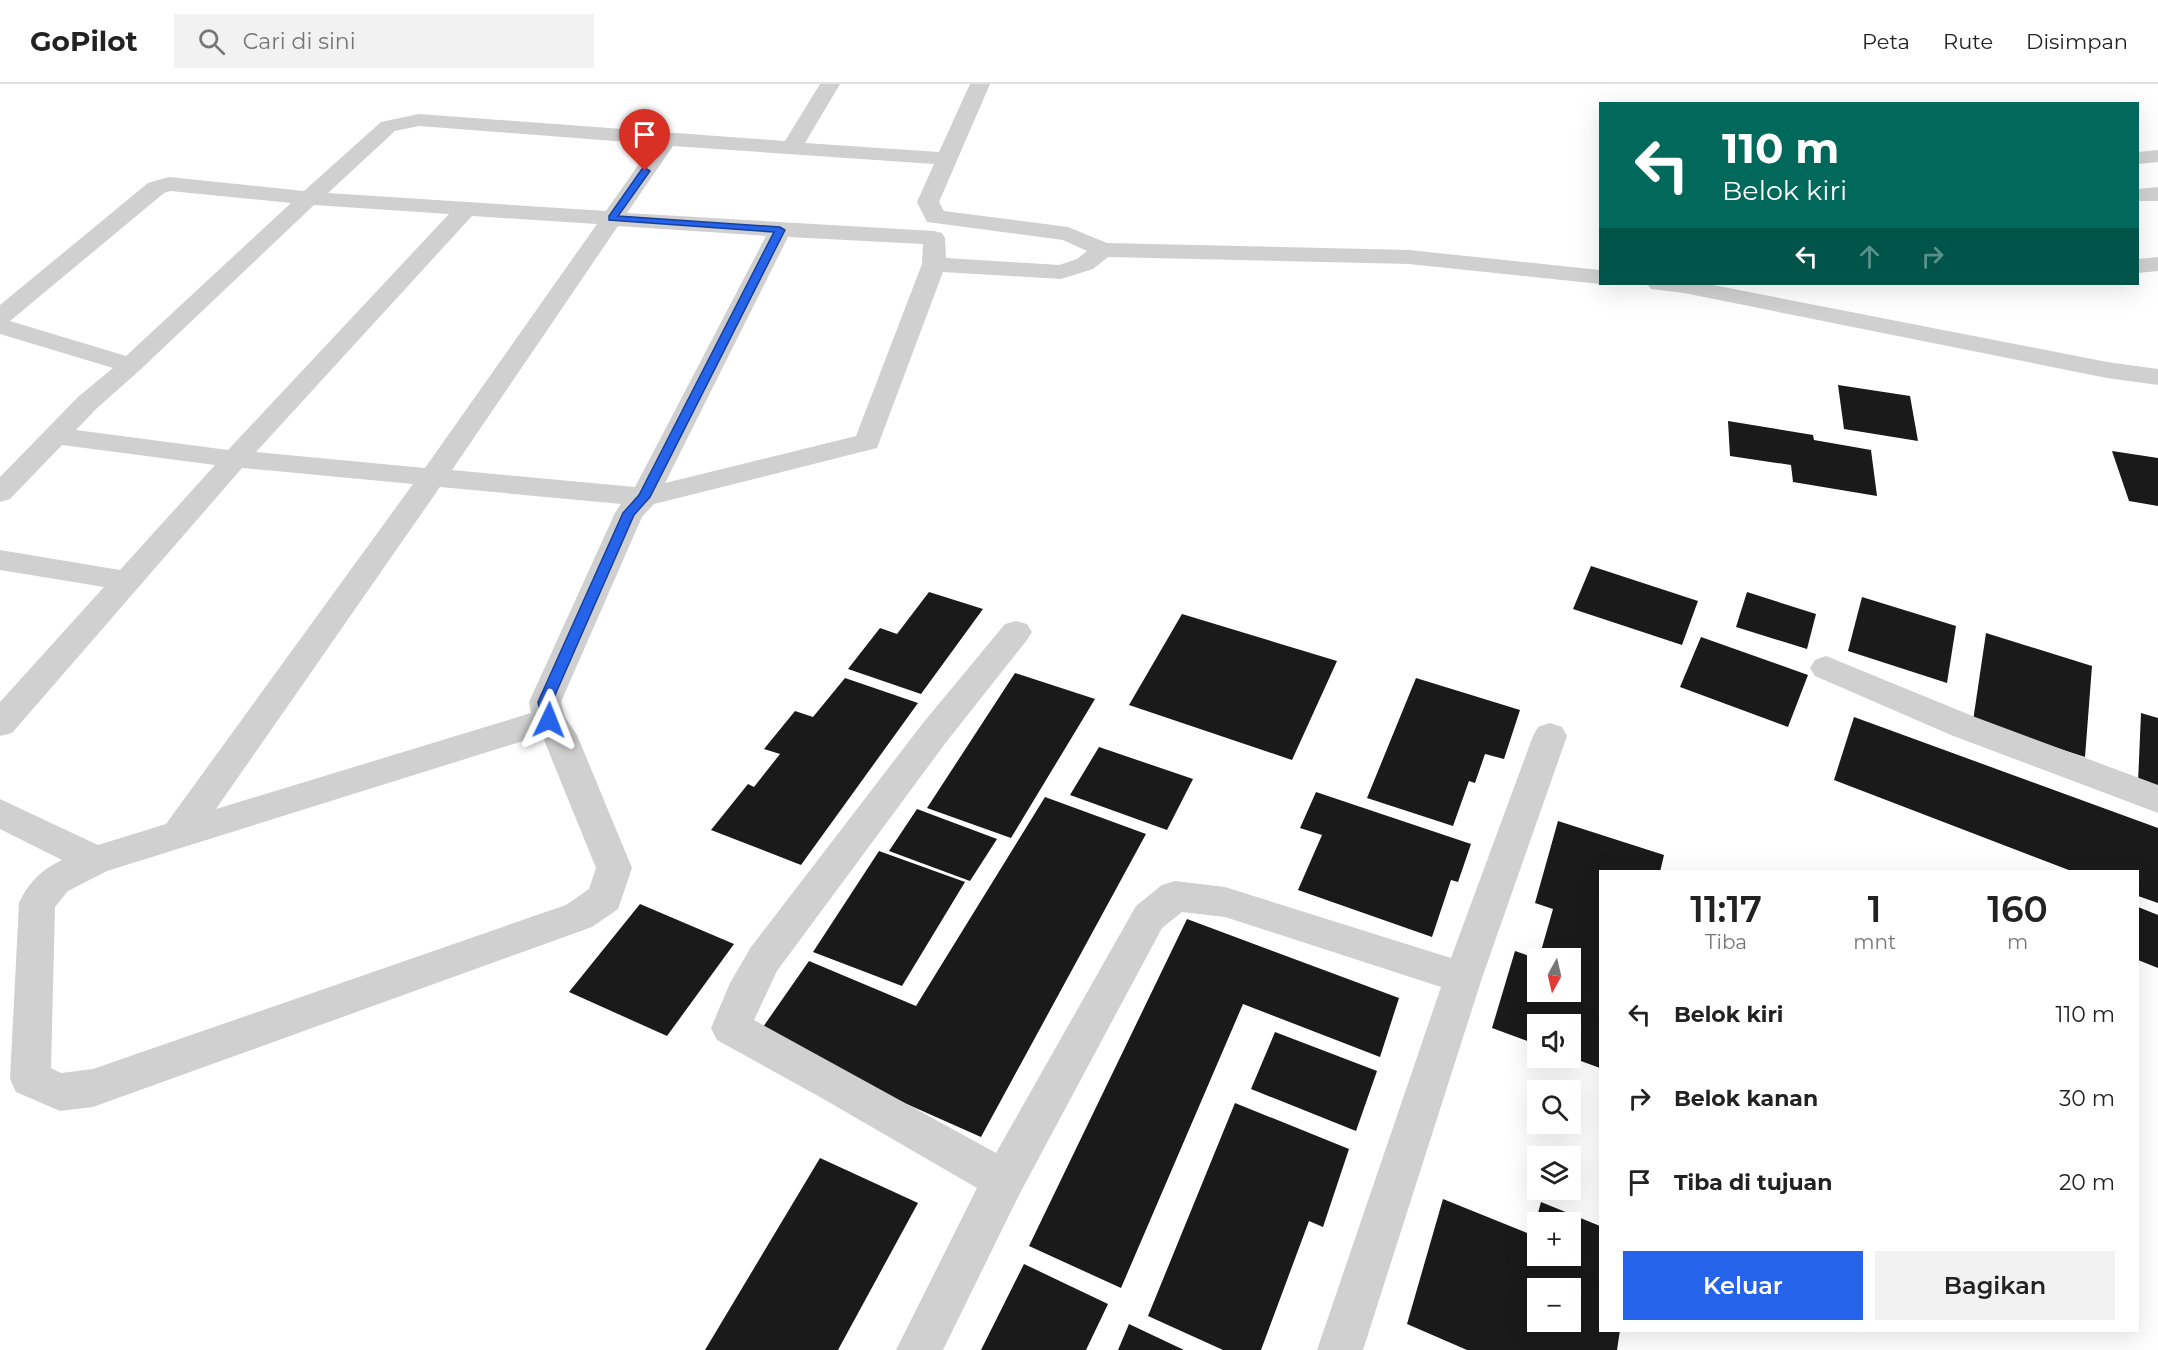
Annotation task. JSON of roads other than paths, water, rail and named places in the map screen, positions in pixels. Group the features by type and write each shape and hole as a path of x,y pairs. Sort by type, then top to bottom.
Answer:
{"street":[{"path":"791,148 830,84"},
{"path":"56,436 235,459 644,497 867,442 934,264 935,227 928,202 980,84"},
{"path":"0,493 87,402 131,365 388,126 419,120 946,159"},
{"path":"179,834 433,477 667,139"},
{"path":"2139,158 2158,156"},
{"path":"0,318 156,188 169,184 309,198 780,230 935,227 1068,234 1102,250 1409,257 1599,277"},
{"path":"2139,195 2158,195"},
{"path":"0,724 235,459 467,208"},
{"path":"549,720 96,860 55,880 37,903 30,1080 60,1092 93,1088 579,916 605,898 614,868 561,735 549,720 545,702 629,513 644,497 780,230"},
{"path":"934,264 1061,272 1085,264 1102,250"},
{"path":"2139,266 2158,264"},
{"path":"1672,285 2107,370 2158,377"},
{"path":"0,326 131,365"},
{"path":"0,560 127,581"},
{"path":"1004,1180 859,1099 809,1067 731,1028 744,995 764,959 934,732 1016,632"},
{"path":"1826,668 1963,726 2158,799"},
{"path":"1340,1350 1462,978 1550,736"},
{"path":"0,813 96,860"},
{"path":"919,1350 1004,1180 1149,917 1175,896 1225,902 1462,978"}]}
